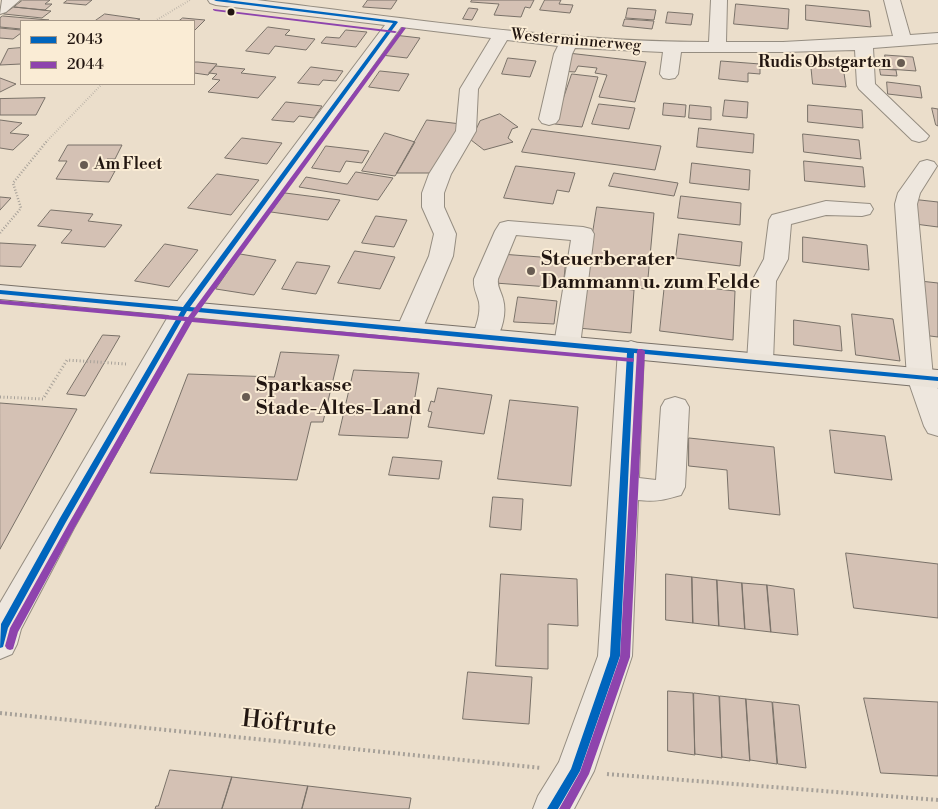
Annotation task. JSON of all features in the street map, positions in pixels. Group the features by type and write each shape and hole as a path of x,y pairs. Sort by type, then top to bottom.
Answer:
{"main road":[{"path":"0,292 929,378"}],"street":[{"path":"0,9 12,0"},
{"name":"Westerminnerweg","path":"216,0 327,6 340,15 569,42 717,48 864,44 938,38"},
{"path":"340,15 352,0"},
{"path":"717,48 719,0"},
{"path":"892,0 903,40"},
{"path":"2,633 63,520 186,310 415,6"},
{"path":"409,330 441,256 444,241 445,234 433,207 433,193 440,174 466,131 468,89 502,34"},
{"path":"549,119 563,54 569,42"},
{"path":"864,44 866,85 919,136"},
{"path":"669,74 673,47"},
{"path":"927,166 909,194 906,204 929,378 938,426"},
{"path":"760,362 764,281 776,259 780,220 826,208 862,209"},
{"path":"485,337 492,310 492,302 485,287 486,279 506,231 512,228 583,234 567,344"},
{"path":"552,809 575,771 614,656 631,350"},
{"path":"624,487 655,491 670,487 675,407"}],"path":[{"path":"157,20 190,0"},
{"path":"0,234 21,208 18,191 13,183 54,132 102,85"},
{"path":"0,397 43,399 67,360 98,361 151,367"},
{"name":"Höftrute","path":"0,713 575,771 938,800"}],"building":[{"path":"23,0 50,0 45,4 52,4 45,10 14,7"},
{"path":"68,0 92,0 86,5 64,3"},
{"path":"368,0 397,0 391,9 363,7"},
{"path":"472,0 534,0 530,8 525,7 521,17 494,15 499,4 471,2"},
{"path":"545,0 561,0 559,4 573,5 570,13 540,10"},
{"path":"736,4 789,9 788,29 734,24"},
{"path":"806,5 869,11 871,27 806,20"},
{"path":"14,7 51,11 42,18 4,14"},
{"path":"469,8 478,9 472,20 463,19"},
{"path":"628,8 656,10 654,20 626,18"},
{"path":"668,12 693,14 691,25 666,23"},
{"path":"105,14 140,19 138,20 96,20"},
{"path":"3,16 49,20 20,20 20,29 0,27 0,18"},
{"path":"183,18 205,20 195,30 195,20 180,20"},
{"path":"625,19 654,21 652,29 623,26"},
{"path":"268,27 290,30 285,35 315,39 306,50 275,46 269,54 246,51"},
{"path":"0,28 20,30 20,34 13,39 0,38"},
{"path":"346,30 367,32 356,47 321,43 326,37 339,38"},
{"path":"394,35 420,38 407,58 381,55"},
{"path":"20,48 20,64 0,65 8,49"},
{"path":"568,53 646,62 635,102 599,97 607,75 595,73 597,68 578,66 575,72 561,71"},
{"name":"Rudis Obstgarten","path":"885,55 913,57 916,71 888,69"},
{"path":"508,58 536,61 530,77 502,74"},
{"path":"721,61 760,64 760,74 748,73 748,82 719,79"},
{"path":"195,62 217,64 208,75 195,73"},
{"path":"811,64 843,66 846,87 813,84"},
{"path":"216,66 245,69 241,73 276,77 258,98 208,92 220,80 212,79 217,74 209,73"},
{"path":"311,67 343,71 336,81 323,80 319,85 298,83"},
{"path":"880,69 896,70 897,76 881,75"},
{"path":"380,71 409,74 399,91 369,87"},
{"path":"572,74 598,77 582,127 555,124"},
{"path":"0,78 16,84 0,92"},
{"path":"887,82 920,86 922,98 888,94"},
{"path":"45,98 36,115 0,115 0,99"},
{"path":"725,100 748,102 747,118 723,116"},
{"path":"286,102 322,106 314,118 299,116 294,122 272,120"},
{"path":"664,103 686,105 685,117 663,115"},
{"path":"599,104 635,108 629,129 592,124"},
{"path":"690,105 711,107 711,120 689,118"},
{"path":"808,105 862,110 863,128 808,122"},
{"path":"932,108 938,109 938,126 936,125"},
{"path":"500,114 518,127 512,129 508,138 513,142 484,150 471,140 480,121"},
{"path":"0,120 22,123 10,133 29,135 13,150 0,148"},
{"path":"427,120 461,124 435,173 397,173"},
{"path":"699,128 754,134 753,153 697,147"},
{"path":"532,129 661,146 655,170 522,152"},
{"path":"385,133 415,142 395,176 362,171"},
{"path":"803,134 859,140 861,159 804,152"},
{"path":"242,138 282,143 267,164 225,158"},
{"name":"Am Fleet","path":"68,145 122,145 115,159 107,159 101,170 115,171 109,182 56,179 67,161 59,161"},
{"path":"326,146 369,151 362,163 346,161 340,172 312,168"},
{"path":"804,161 863,167 865,187 805,181"},
{"path":"692,163 750,170 749,190 690,183"},
{"path":"516,166 575,173 569,192 557,190 553,204 504,198"},
{"path":"356,172 393,178 378,200 299,187 306,177 347,184"},
{"path":"614,173 678,183 674,196 609,186"},
{"path":"217,174 259,180 231,215 188,208"},
{"path":"285,193 340,200 328,220 271,212"},
{"path":"681,196 741,203 740,225 678,218"},
{"path":"0,197 11,198 0,210"},
{"path":"911,199 938,202 938,227 915,224"},
{"path":"597,207 654,213 647,289 585,283"},
{"path":"51,210 93,214 88,221 122,225 105,247 61,243 72,230 38,226"},
{"path":"376,216 407,220 394,247 362,243"},
{"path":"679,234 742,242 740,266 676,258"},
{"path":"803,237 867,245 869,270 803,262"},
{"path":"0,243 36,245 21,267 0,266"},
{"path":"165,244 198,250 169,287 135,281"},
{"path":"355,251 395,257 380,289 338,283"},
{"path":"240,254 276,260 254,295 216,289"},
{"name":"Steuerberater Dammann u. zum Felde","path":"501,254 566,259 563,288 495,283"},
{"path":"297,262 330,266 316,294 282,289"},
{"path":"920,281 938,283 938,337 930,336"},
{"path":"665,283 735,291 733,340 660,331"},
{"path":"583,285 634,290 631,333 578,328"},
{"path":"518,297 557,301 554,324 514,322"},
{"path":"852,314 893,319 900,361 856,355"},
{"path":"794,320 840,326 842,351 794,345"},
{"path":"103,335 120,336 85,396 67,394"},
{"path":"281,352 339,355 323,422 311,422 297,480 150,473 188,374 274,377"},
{"path":"354,370 419,373 408,438 339,435"},
{"path":"438,388 492,395 484,434 428,427 432,412 428,411 431,401 434,402"},
{"path":"510,400 578,407 571,486 498,479"},
{"path":"0,403 77,409 0,549"},
{"path":"830,430 885,436 892,480 835,473"},
{"path":"689,438 774,447 780,515 729,509 727,470 689,466"},
{"path":"393,457 442,461 439,479 389,475"},
{"path":"493,497 523,499 521,530 490,527"},
{"path":"846,553 938,564 938,618 854,608"},
{"path":"501,574 577,579 578,626 548,624 548,669 496,666"},
{"path":"666,574 692,577 693,623 666,620"},
{"path":"692,577 717,580 719,626 693,623"},
{"path":"717,580 742,583 745,629 719,626"},
{"path":"742,583 767,585 771,632 745,629"},
{"path":"767,585 794,589 798,635 771,632"},
{"path":"468,672 532,677 529,724 463,719"},
{"path":"668,691 693,693 695,755 668,751"},
{"path":"694,693 719,696 722,758 695,754"},
{"path":"720,696 746,699 750,761 722,757"},
{"path":"864,698 938,702 938,776 881,773"},
{"path":"746,699 772,702 777,764 750,760"},
{"path":"773,702 799,705 806,768 778,764"},
{"path":"170,770 232,777 222,809 155,809 158,806"},
{"path":"232,777 308,786 302,809 222,809"},
{"path":"308,786 411,798 409,809 302,809"}],"transit line":[{"name":"2043","path":"216,0 396,22"},
{"name":"2044","path":"215,10 395,32"},
{"name":"2043","path":"0,644 4,627 63,520 185,309 396,22"},
{"name":"2044","path":"10,646 13,631 193,314 404,28"},
{"name":"2043","path":"0,292 938,379"},
{"name":"2044","path":"0,302 630,360"},
{"name":"2043","path":"552,809 575,771 615,656 631,350"},
{"name":"2044","path":"564,809 584,774 625,657 641,351"}],"place":[{"name":"Rudis Obstgarten","path":"901,63"},
{"name":"Am Fleet","path":"84,165"},
{"name":"Steuerberater Dammann u. zum Felde","path":"531,271"},
{"name":"Sparkasse Stade-Altes-Land","path":"246,397"}]}
